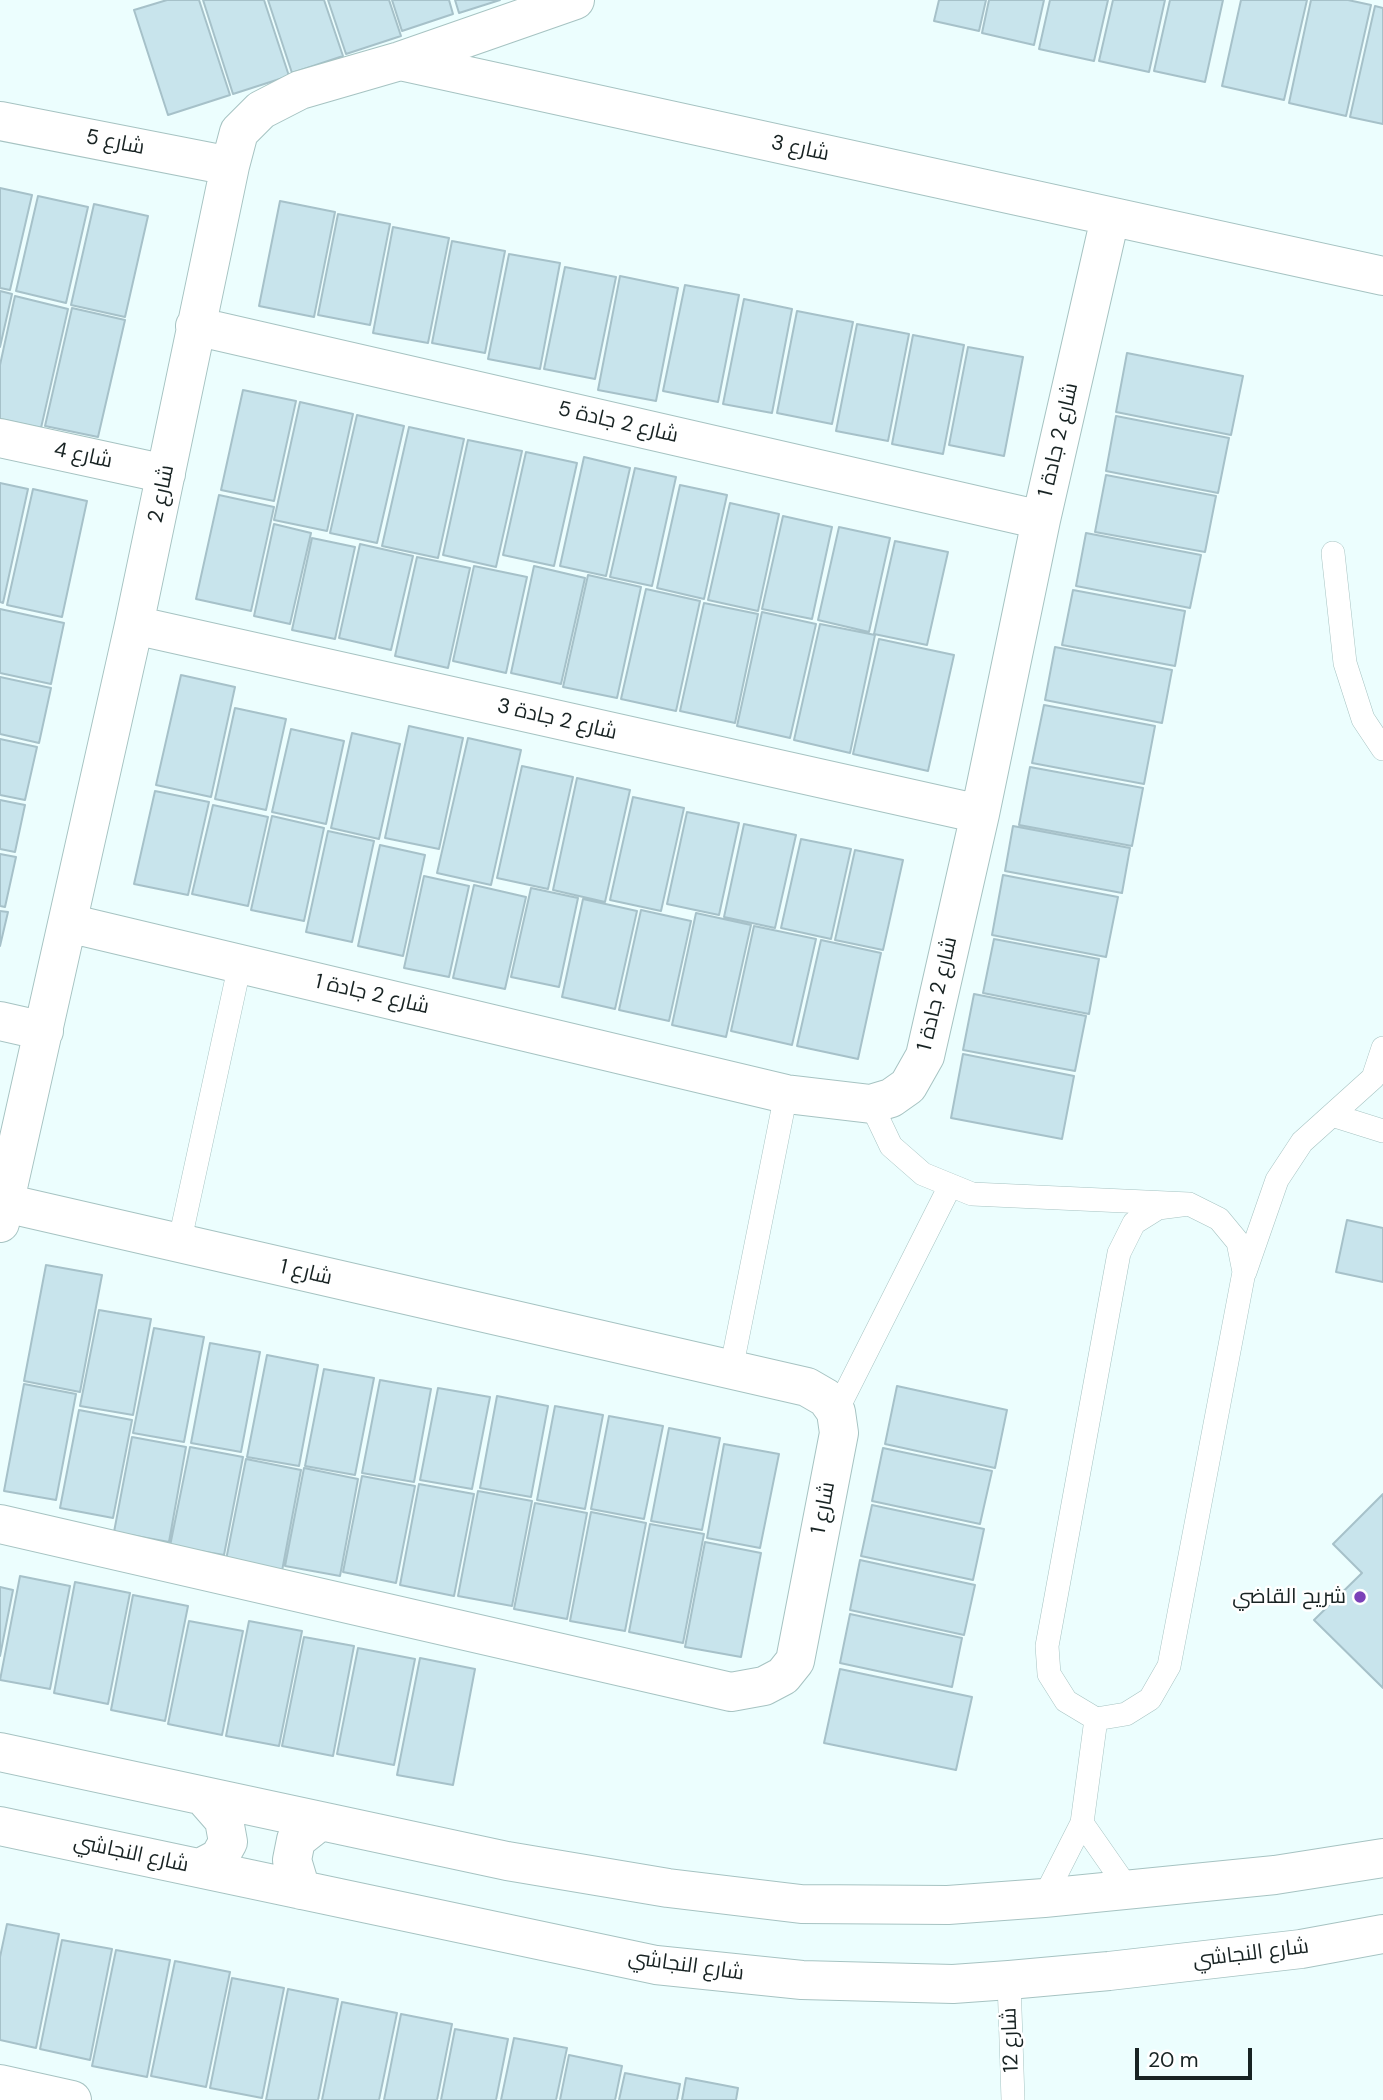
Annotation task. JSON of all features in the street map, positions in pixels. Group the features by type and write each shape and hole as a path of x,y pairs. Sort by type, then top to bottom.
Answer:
{"street":[{"path":"400,61 575,0"},
{"name":"شارع 2","path":"2,1213 14,1096 44,1031 239,132 261,110 300,90 400,61"},
{"name":"شارع 3","path":"400,61 1383,276"},
{"name":"شارع 5","path":"0,121 230,166"},
{"name":"شارع 2 جادة 1","path":"68,923 786,1094 871,1104 891,1098 908,1086 925,1056 980,814 1041,520 1110,218"},
{"name":"شارع 2 جادة 5","path":"195,326 1041,520"},
{"name":"شارع 4","path":"0,438 166,474"},
{"name":"شارع 2 جادة 3","path":"134,625 980,814"},
{"path":"0,1021 44,1031"},
{"name":"شارع 1","path":"0,1524 731,1692 764,1686 783,1676 795,1661 839,1433 836,1412 826,1398 807,1387 179,1244 2,1213"},
{"path":"0,1752 506,1861 668,1888 801,1904 948,1905 1044,1898 1275,1875 1383,1858"},
{"path":"200,1868 219,1858 228,1842 224,1820 203,1796"},
{"path":"301,1889 292,1860 296,1840 320,1821"},
{"name":"شارع النجاشي","path":"0,1826 656,1965 802,1980 953,1984 1009,1980 1301,1949 1383,1934"},
{"path":"0,2084 72,2100"}],"lane":[{"path":"1333,553 1345,663 1363,719 1383,749"},
{"path":"179,1244 240,964"},
{"path":"1189,1204 1158,1208 1134,1223 1119,1253 1047,1646 1049,1674 1066,1701 1096,1719 1126,1714 1150,1699 1169,1666 1244,1272 1277,1180 1302,1142 1378,1076 1383,1048"},
{"path":"731,1370 786,1094"},
{"path":"871,1104 891,1146 923,1174 972,1194 1189,1204 1219,1219 1238,1242 1244,1272"},
{"path":"1332,1115 1383,1131"},
{"path":"836,1412 950,1186"},
{"path":"1044,1898 1082,1823 1096,1719"},
{"path":"1082,1823 1128,1889"},
{"name":"شارع 12","path":"1009,1980 1013,2100"}],"building":[{"path":"167,0 199,0 230,95 168,115 134,10"},
{"path":"203,0 264,0 289,76 233,94"},
{"path":"268,0 324,0 343,56 292,73"},
{"path":"328,0 389,0 401,36 346,54"},
{"path":"392,0 449,0 453,14 402,31"},
{"path":"455,0 500,0 459,13"},
{"path":"939,0 986,0 979,31 934,21"},
{"path":"989,0 1044,0 1034,45 982,33"},
{"path":"1050,0 1108,0 1094,61 1039,49"},
{"path":"1113,0 1165,0 1149,72 1099,61"},
{"path":"1170,0 1223,0 1205,82 1154,71"},
{"path":"1241,0 1307,0 1284,100 1222,86"},
{"path":"1311,0 1348,0 1371,5 1346,116 1289,103"},
{"path":"1375,6 1383,8 1383,124 1350,117"},
{"path":"0,188 32,195 10,290 0,288"},
{"path":"38,196 88,207 66,303 16,291"},
{"path":"280,201 335,212 314,317 259,306"},
{"path":"94,204 148,216 125,317 71,305"},
{"path":"338,214 390,224 370,325 318,315"},
{"path":"393,227 449,238 428,343 373,333"},
{"path":"452,241 505,251 485,353 432,343"},
{"path":"509,254 560,263 540,369 488,359"},
{"path":"565,267 616,277 595,379 544,369"},
{"path":"620,276 678,288 656,401 598,390"},
{"path":"685,285 739,295 718,402 663,391"},
{"path":"0,291 12,294 0,347"},
{"path":"15,296 68,309 41,428 0,419 0,365"},
{"path":"744,299 792,309 772,413 723,404"},
{"path":"72,308 125,320 98,437 45,426"},
{"path":"797,311 853,322 832,424 777,413"},
{"path":"857,324 909,334 888,441 836,431"},
{"path":"913,335 964,345 943,454 892,444"},
{"path":"968,347 1023,357 1004,456 949,445"},
{"path":"1127,353 1243,376 1231,435 1116,412"},
{"path":"243,390 296,401 274,501 221,490"},
{"path":"300,402 353,414 327,531 274,520"},
{"path":"357,415 404,426 377,543 330,533"},
{"path":"1116,416 1229,438 1218,493 1106,471"},
{"path":"409,427 464,439 438,558 382,546"},
{"path":"468,440 522,451 496,567 443,555"},
{"path":"526,452 577,463 554,566 503,555"},
{"path":"584,457 630,468 606,576 560,566"},
{"path":"635,468 676,477 652,586 610,577"},
{"path":"1106,475 1216,496 1205,552 1095,532"},
{"path":"0,483 28,489 3,603 0,602"},
{"path":"680,485 727,495 704,599 657,588"},
{"path":"33,489 87,501 62,617 7,605"},
{"path":"219,495 274,507 251,611 196,599"},
{"path":"730,503 779,514 758,611 708,600"},
{"path":"783,516 832,527 812,619 762,609"},
{"path":"274,524 311,533 290,624 254,616"},
{"path":"839,527 890,538 869,632 818,620"},
{"path":"1086,533 1201,555 1190,608 1076,586"},
{"path":"312,538 355,547 335,639 292,630"},
{"path":"895,541 948,552 927,645 874,634"},
{"path":"360,544 413,556 391,650 339,638"},
{"path":"417,557 470,568 448,668 395,656"},
{"path":"474,566 527,577 506,673 453,661"},
{"path":"534,566 585,578 561,684 511,673"},
{"path":"588,575 641,587 617,698 563,687"},
{"path":"646,589 700,601 676,711 621,699"},
{"path":"1073,590 1185,611 1175,666 1062,645"},
{"path":"704,603 758,614 735,723 680,711"},
{"path":"0,609 64,623 51,684 0,673"},
{"path":"762,612 816,624 790,738 737,726"},
{"path":"820,624 875,635 850,753 794,740"},
{"path":"879,639 954,655 928,771 853,754"},
{"path":"1055,647 1172,670 1162,723 1045,700"},
{"path":"181,675 235,687 211,797 156,785"},
{"path":"0,677 51,688 39,743 0,734"},
{"path":"1044,705 1155,726 1144,784 1032,763"},
{"path":"235,708 286,719 266,810 215,799"},
{"path":"409,726 463,738 439,849 385,838"},
{"path":"291,729 344,741 326,824 272,812"},
{"path":"352,733 400,744 379,839 331,828"},
{"path":"468,738 521,750 491,885 437,873"},
{"path":"0,739 37,747 25,800 0,795"},
{"path":"522,766 573,777 548,889 497,878"},
{"path":"1030,767 1143,788 1132,846 1019,825"},
{"path":"577,778 630,790 605,902 553,890"},
{"path":"155,791 209,802 188,895 134,884"},
{"path":"633,797 684,808 661,911 610,900"},
{"path":"0,800 25,805 15,852 0,849"},
{"path":"213,805 268,817 248,906 192,894"},
{"path":"687,812 739,823 719,915 667,904"},
{"path":"272,816 324,828 304,921 251,910"},
{"path":"744,824 796,835 775,928 724,917"},
{"path":"1013,826 1130,848 1122,893 1005,871"},
{"path":"328,831 374,841 352,942 306,932"},
{"path":"801,839 851,849 831,939 781,928"},
{"path":"380,845 425,855 403,956 358,946"},
{"path":"855,850 903,860 883,950 835,940"},
{"path":"0,854 16,857 5,907 0,906"},
{"path":"1003,875 1118,897 1106,957 992,935"},
{"path":"424,876 469,886 449,977 404,968"},
{"path":"474,885 526,897 505,989 453,978"},
{"path":"531,888 578,898 559,987 511,977"},
{"path":"583,899 637,911 615,1009 562,997"},
{"path":"641,910 691,921 669,1021 619,1010"},
{"path":"0,911 8,912 0,946"},
{"path":"696,913 751,925 726,1037 672,1025"},
{"path":"754,926 816,939 792,1045 731,1031"},
{"path":"994,939 1099,959 1089,1014 983,993"},
{"path":"821,940 881,953 858,1059 797,1046"},
{"path":"974,994 1086,1016 1075,1071 963,1050"},
{"path":"963,1054 1074,1076 1062,1139 951,1118"},
{"path":"1347,1220 1383,1228 1383,1282 1336,1272"},
{"path":"46,1265 102,1275 80,1392 24,1381"},
{"path":"99,1310 151,1319 133,1415 80,1406"},
{"path":"154,1328 204,1337 184,1442 133,1433"},
{"path":"210,1343 260,1352 241,1452 191,1443"},
{"path":"267,1355 318,1365 299,1466 247,1457"},
{"path":"324,1369 374,1378 355,1475 305,1466"},
{"path":"380,1380 431,1389 414,1482 362,1473"},
{"path":"24,1384 76,1394 56,1500 4,1491"},
{"path":"897,1386 1007,1410 995,1468 885,1444"},
{"path":"438,1388 490,1397 472,1489 420,1480"},
{"path":"497,1396 548,1406 531,1497 480,1488"},
{"path":"555,1406 603,1415 585,1509 537,1500"},
{"path":"79,1410 132,1420 113,1518 60,1508"},
{"path":"609,1416 663,1426 644,1519 591,1509"},
{"path":"669,1428 720,1438 702,1530 651,1521"},
{"path":"132,1437 186,1447 169,1542 114,1532"},
{"path":"724,1444 779,1454 760,1548 707,1538"},
{"path":"190,1447 243,1457 224,1555 170,1546"},
{"path":"883,1448 992,1471 980,1524 872,1501"},
{"path":"246,1459 301,1470 282,1571 226,1560"},
{"path":"304,1468 358,1479 340,1576 285,1566"},
{"path":"362,1476 415,1486 396,1583 343,1572"},
{"path":"419,1484 474,1494 454,1596 400,1585"},
{"path":"478,1491 532,1501 512,1606 458,1596"},
{"name":"شريح القاضي","path":"1383,1494 1383,1688 1314,1620 1362,1573 1333,1544"},
{"path":"535,1503 587,1513 567,1619 514,1609"},
{"path":"872,1505 984,1529 973,1580 861,1556"},
{"path":"591,1512 646,1523 625,1631 570,1621"},
{"path":"650,1524 704,1534 683,1643 629,1632"},
{"path":"705,1542 761,1553 741,1657 685,1647"},
{"path":"860,1560 975,1585 964,1635 850,1610"},
{"path":"20,1576 70,1586 50,1689 0,1680"},
{"path":"75,1582 130,1593 108,1704 54,1693"},
{"path":"0,1587 13,1590 0,1656"},
{"path":"133,1595 188,1606 165,1721 111,1710"},
{"path":"850,1614 962,1638 952,1687 840,1663"},
{"path":"189,1621 243,1631 222,1735 168,1724"},
{"path":"249,1621 302,1631 279,1746 226,1736"},
{"path":"304,1637 354,1646 333,1756 282,1746"},
{"path":"358,1648 415,1659 394,1765 337,1754"},
{"path":"420,1658 475,1669 453,1785 397,1775"},
{"path":"840,1669 972,1697 956,1770 824,1743"},
{"path":"7,1924 59,1934 36,2048 0,2040 0,1957"},
{"path":"62,1940 112,1949 90,2060 40,2049"},
{"path":"116,1950 170,1960 147,2077 92,2066"},
{"path":"175,1961 230,1972 206,2087 151,2076"},
{"path":"232,1978 284,1988 262,2098 210,2088"},
{"path":"288,1989 338,1999 318,2100 266,2100"},
{"path":"342,2002 397,2013 379,2100 322,2100"},
{"path":"401,2014 452,2024 437,2100 384,2100"},
{"path":"455,2029 508,2039 496,2100 441,2100"},
{"path":"514,2038 567,2048 556,2100 501,2100"},
{"path":"569,2055 622,2066 615,2100 560,2100"},
{"path":"625,2073 680,2084 677,2100 619,2100"},
{"path":"686,2078 738,2088 736,2100 682,2100"}],"place":[{"name":"شريح القاضي","path":"1360,1597"}]}
